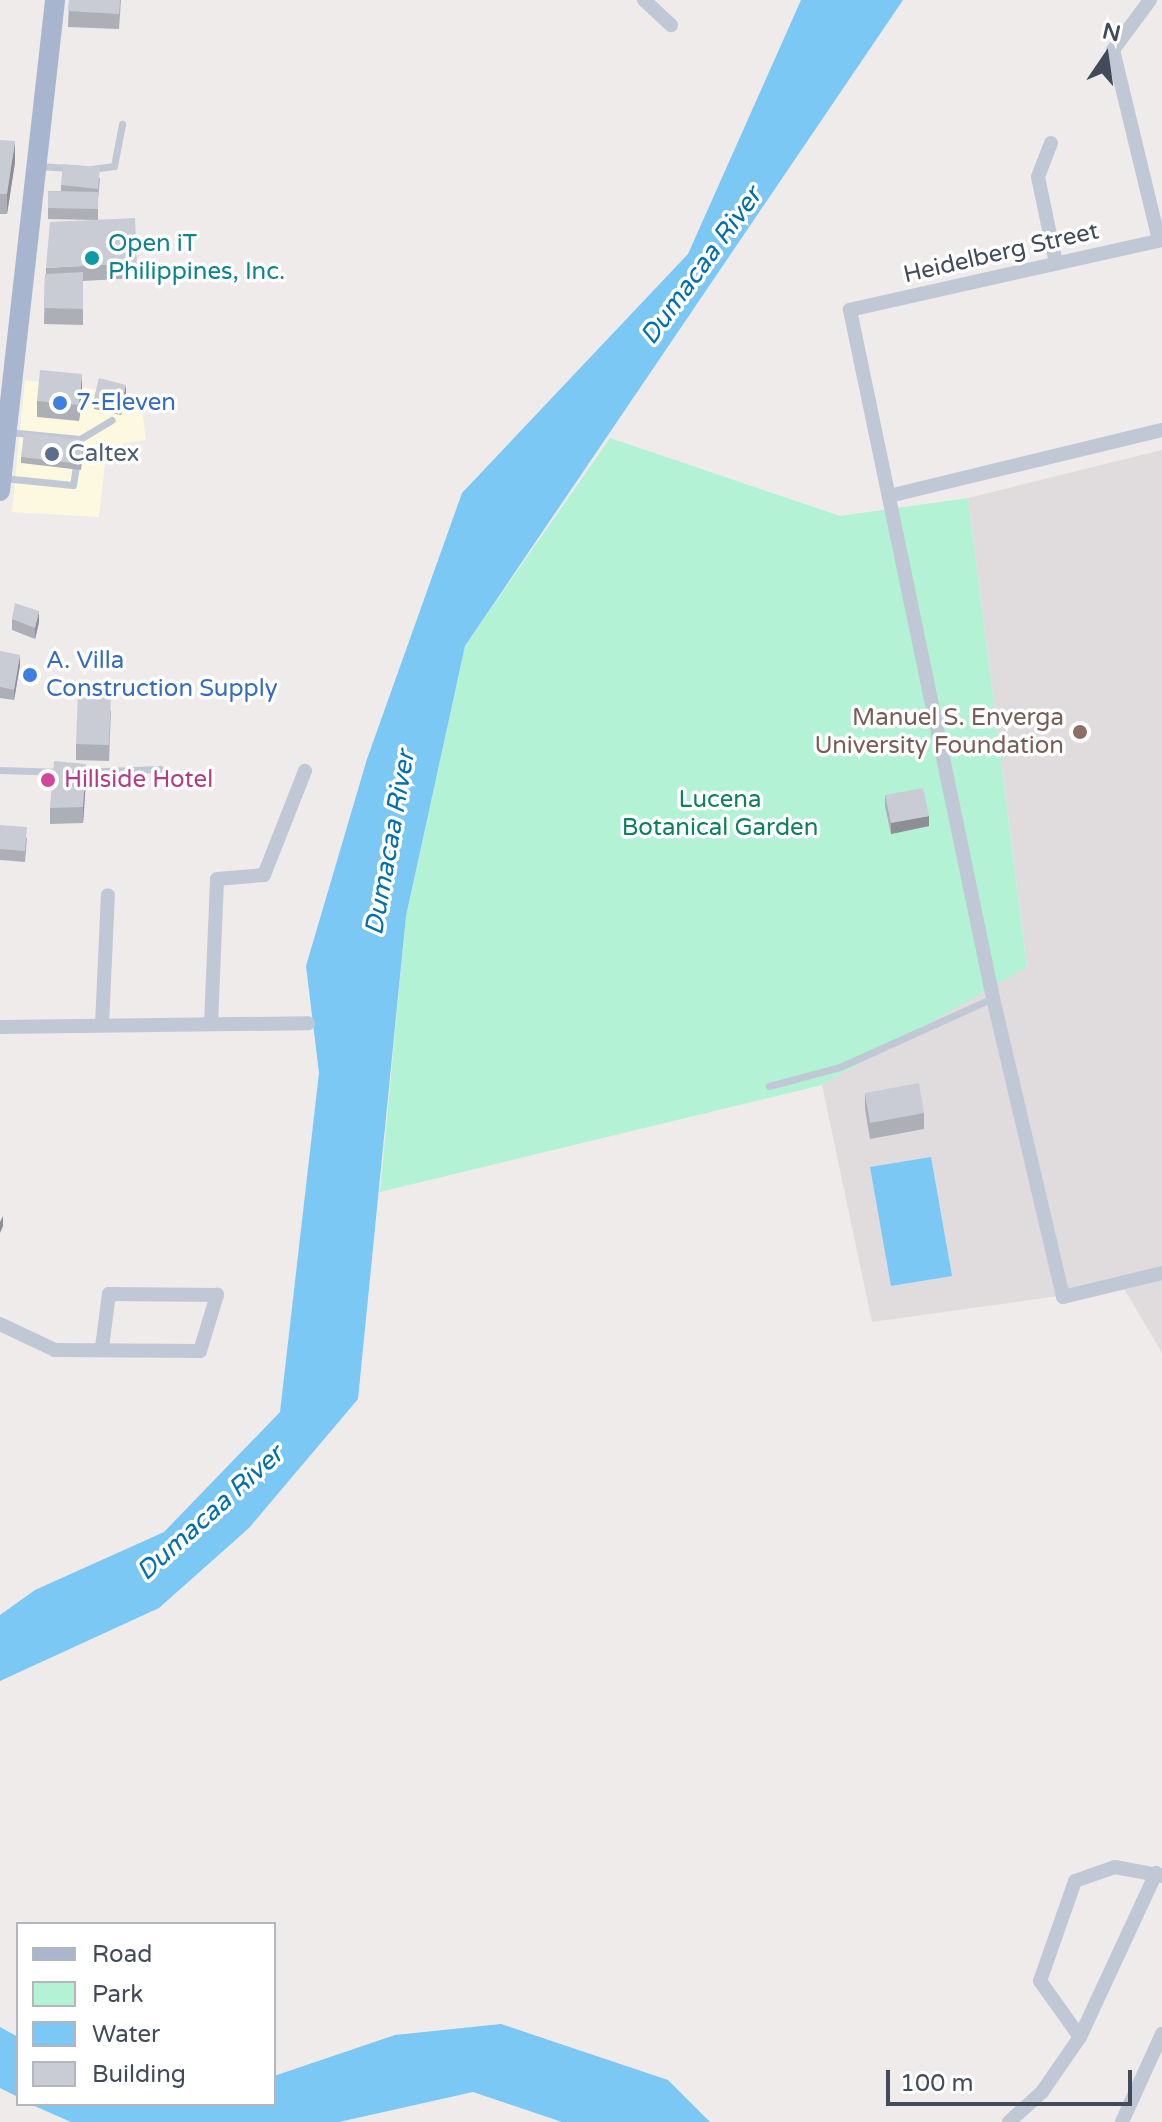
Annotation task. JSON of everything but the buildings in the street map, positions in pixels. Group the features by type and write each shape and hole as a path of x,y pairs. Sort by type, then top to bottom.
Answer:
{"main road":[{"path":"1,484 6,431 5,384 36,166 55,0"}],"street":[{"path":"644,0 671,25"},
{"path":"1150,0 1113,50 1160,240"},
{"path":"1051,143 1038,177 1056,263"},
{"name":"Heidelberg Street","path":"889,496 850,310 1160,240"},
{"path":"1162,430 889,496 993,998 1063,1297 1162,1273"},
{"path":"211,1024 217,879 264,875 305,771"},
{"path":"102,1025 108,895"},
{"path":"0,1027 308,1023"},
{"path":"0,1324 55,1350 102,1347 200,1351 217,1295 109,1294 102,1347"},
{"path":"1009,2122 1042,2092 1080,2037 1159,1874 1115,1867 1075,1881 1040,1981 1080,2037"},
{"path":"1122,2122 1162,2034"}],"lane":[{"path":"36,166 114,166 122,124"},
{"path":"6,431 80,439 112,420"},
{"path":"1,484 73,485 80,439"},
{"path":"0,770 160,769"},
{"path":"769,1086 840,1067 993,998"}],"shaded area":[{"path":"25,380 140,395 146,440 107,446 99,517 12,512"},
{"name":"Manuel S. Enverga University Foundation","path":"1162,450 1162,1353 1123,1287 872,1322 822,1085 1027,966 968,498"}],"green space":[{"name":"Lucena Botanical Garden","path":"610,438 840,516 968,498 1027,967 822,1085 380,1192 406,916 465,646"}],"water":[{"name":"Dumacaa River","path":"801,0 903,0 465,646 406,916 358,1399 249,1528 159,1608 0,1681 0,1615 35,1590 164,1532 280,1412 319,1073 306,966 367,759 462,493 688,254"},
{"path":"931,1157 952,1276 891,1286 870,1167"},
{"path":"501,2024 668,2080 710,2122 562,2122 473,2092 339,2122 71,2122 35,2106 276,2106 276,2075 395,2035"},
{"path":"0,2027 16,2036 16,2096 0,2088"}],"place":[{"name":"Open iT Philippines, Inc.","path":"92,258"},
{"name":"7-Eleven","path":"60,403"},
{"name":"Caltex","path":"52,454"},
{"name":"A. Villa Construction Supply","path":"30,675"},
{"name":"Manuel S. Enverga University Foundation","path":"1080,732"},
{"name":"Hillside Hotel","path":"48,780"}]}
